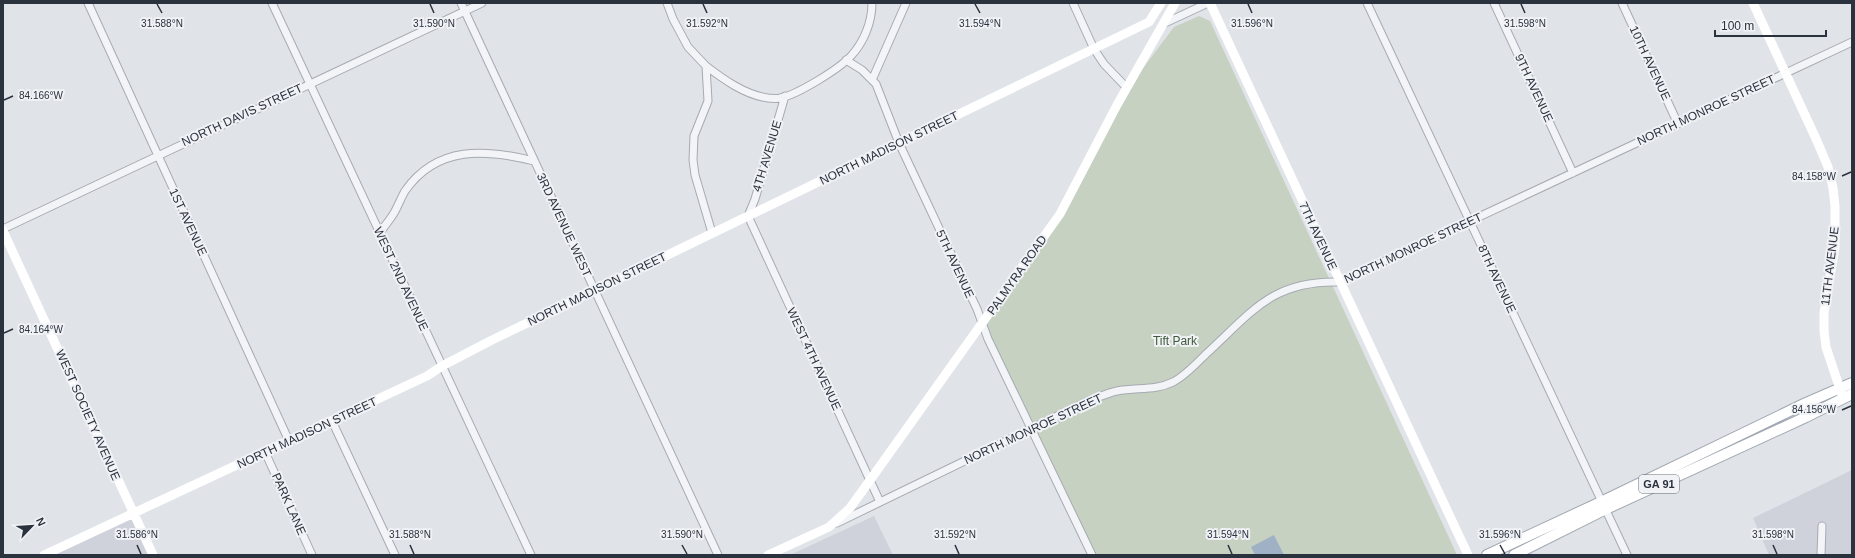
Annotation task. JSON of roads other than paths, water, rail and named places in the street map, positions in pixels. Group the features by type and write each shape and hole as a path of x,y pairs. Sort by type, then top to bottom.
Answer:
{"main road":[{"name":"NORTH MADISON STREET","path":"44,555 427,376 442,366 595,290 1149,22 1161,3"},
{"name":"PALMYRA ROAD","path":"829,527 850,508 869,479 1060,214 1127,88 1175,3"},
{"name":"7TH AVENUE","path":"1209,3 1468,555"},
{"name":"11TH AVENUE","path":"1753,3 1828,167 1833,188 1835,206 1835,247 1824,313 1824,330 1826,347 1839,388 1848,397"},
{"name":"WEST SOCIETY AVENUE","path":"3,230 100,438 132,514 153,555"},
{"name":"GA 91","path":"1514,555 1604,505 1839,388 1852,383"},
{"name":"GA 91","path":"1487,555 1848,397"},
{"name":"NORTH MONROE STREET","path":"768,555 829,527"}],"street":[{"name":"1ST AVENUE","path":"88,3 289,441"},
{"name":"WEST 2ND AVENUE","path":"272,3 531,555"},
{"name":"3RD AVENUE WEST","path":"461,3 718,555"},
{"name":"NORTH DAVIS STREET","path":"3,230 482,3"},
{"path":"667,3 680,34 694,55 722,79 767,98 780,98 803,88 846,60 860,44 866,32 872,16 872,3"},
{"path":"872,80 906,3"},
{"path":"1073,3 1094,49 1104,64 1127,88"},
{"path":"1164,22 1209,3"},
{"name":"8TH AVENUE","path":"1367,3 1627,555"},
{"name":"9TH AVENUE","path":"1494,3 1573,173"},
{"name":"10TH AVENUE","path":"1622,3 1678,124"},
{"name":"NORTH MONROE STREET","path":"829,527 1104,395 1117,391 1151,389 1175,381 1256,308 1273,295 1303,284 1340,282 1852,42"},
{"name":"5TH AVENUE","path":"846,60 862,70 872,80 882,97 899,143 988,339 1092,555"},
{"path":"706,66 708,101 694,136 693,160 695,174 712,233"},
{"name":"4TH AVENUE","path":"748,216 755,199 785,96"},
{"path":"380,233 410,186 426,170 452,156 476,152 515,156 534,161"},
{"name":"WEST 4TH AVENUE","path":"748,216 880,502"},
{"path":"332,421 395,555"},
{"name":"PARK LANE","path":"265,452 312,555"},
{"path":"1821,555 1822,526"}],"water":[{"path":"1274,535 1284,555 1255,555 1251,547"}],"park label":[{"name":"Tift Park","path":"1175,341"}]}
